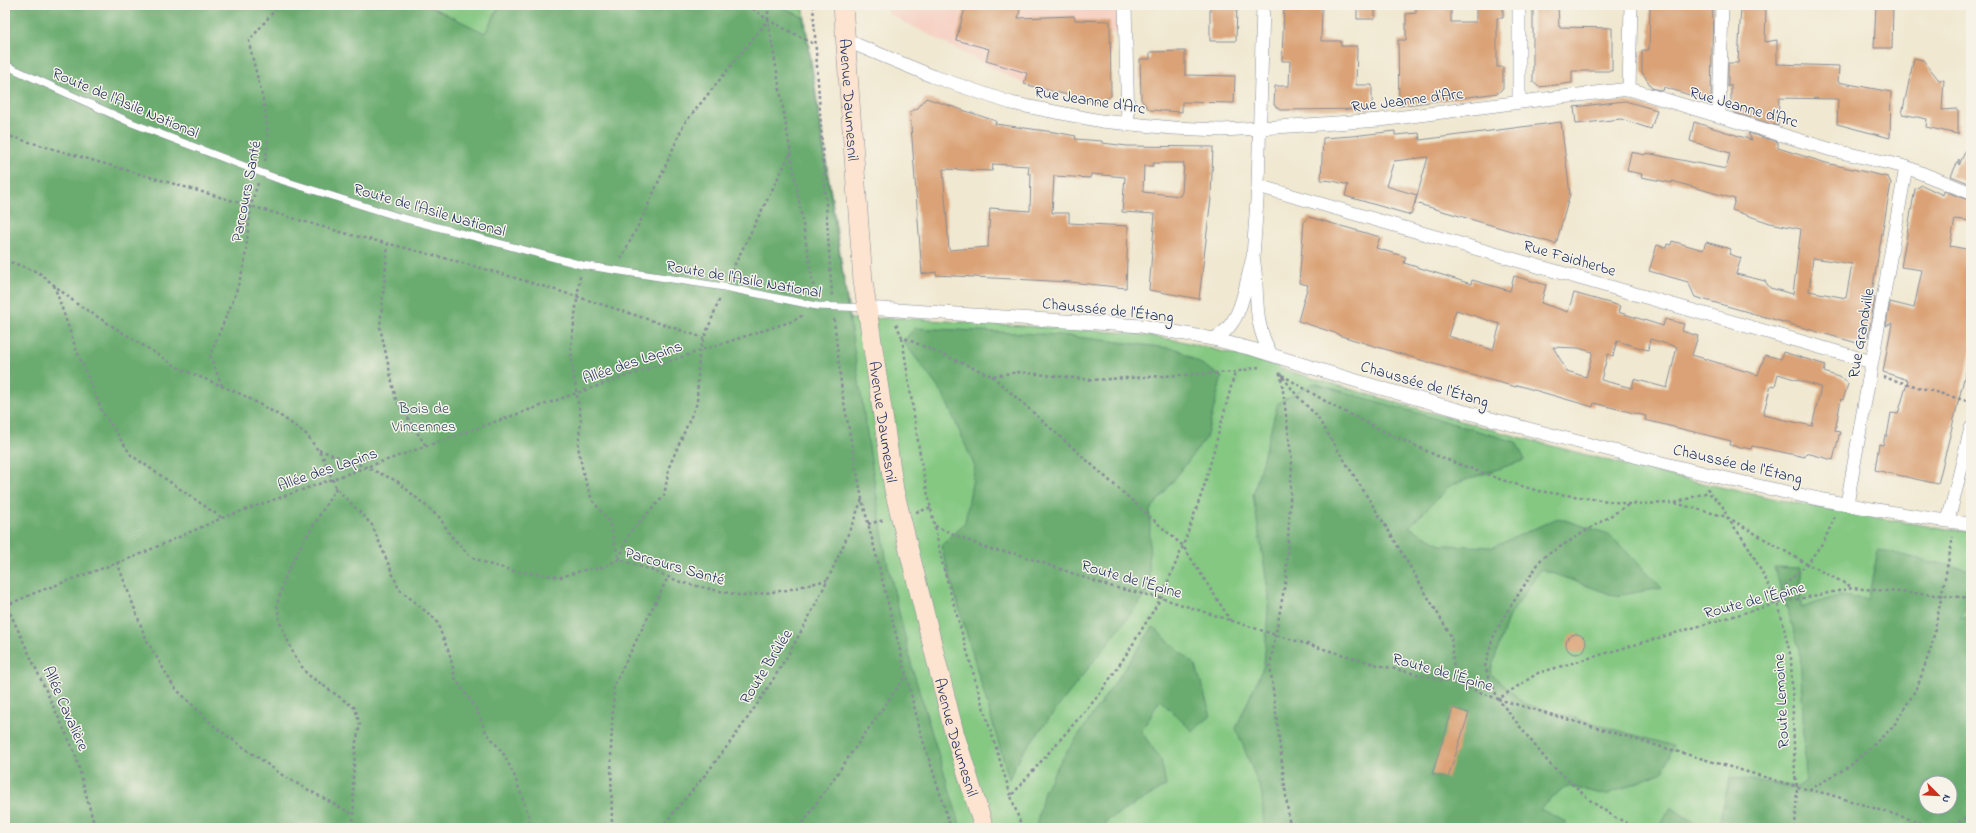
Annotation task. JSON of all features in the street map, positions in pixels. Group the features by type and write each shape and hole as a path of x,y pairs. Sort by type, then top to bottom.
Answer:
{"street":[{"name":"Avenue Daumesnil","path":"843,5 866,308 894,490 954,732 984,828"},
{"path":"1125,5 1128,125"},
{"path":"1213,339 1225,332 1236,316 1241,305 1253,257 1258,186 1263,5"},
{"path":"1519,5 1519,102"},
{"path":"1629,89 1631,5"},
{"path":"1719,115 1722,5"},
{"name":"Rue Jeanne d'Arc","path":"845,40 932,76 998,99 1057,113 1128,125 1221,130 1380,120 1629,89 1832,150 1906,167 1971,193"},
{"name":"Rue Grandville","path":"1847,504 1906,167"},
{"name":"Rue Faidherbe","path":"1258,186 1872,362"},
{"path":"1253,257 1257,276 1259,329 1271,354"},
{"name":"Chaussée de l'Étang","path":"866,308 1135,325 1213,339 1271,354 1518,427 1706,474 1847,504 1971,524"},
{"path":"1948,521 1971,428"}],"lane":[{"name":"Route de l'Asile National","path":"5,65 132,123 262,172 399,217 582,265 616,269 724,287 817,306 833,308 866,308"}],"path":[{"name":"Parcours Santé","path":"222,386 210,356 234,298 244,266 251,205 266,159 268,122 249,40 279,5"},
{"path":"748,5 768,20 814,44"},
{"path":"768,5 768,20 817,306"},
{"name":"Avenue Daumesnil","path":"813,5 814,44 830,284 842,392 868,524 921,734 951,828"},
{"path":"616,269 645,212 684,124 768,20"},
{"path":"5,135 351,235 388,243 577,296 704,338"},
{"path":"619,559 630,532 664,496 669,467 697,403 699,351 724,287 791,151"},
{"path":"388,243 380,328 382,340 390,367 396,400 426,446"},
{"path":"5,260 38,272 77,304 179,368 243,395 284,418 306,434 323,457 336,488 372,525 399,589 436,620 450,655 455,678 476,708 486,732 503,753 514,775 528,814 530,828"},
{"path":"582,265 571,347 572,365 581,420 578,446 583,472 592,500 609,521 619,559"},
{"path":"53,285 76,349 102,411 131,455 222,518"},
{"name":"Allée des Lapins","path":"6,606 37,592 136,556 222,518 577,393 699,351 793,321 817,306"},
{"path":"894,320 902,337 922,467 943,566 1011,796 1022,828"},
{"path":"902,337 992,376 1183,546 1232,621"},
{"path":"992,376 1019,372 1091,380 1235,372 1260,367 1267,368"},
{"path":"1274,370 1335,407 1388,434 1442,458 1538,491 1629,504 1674,503 1727,517 1807,564 1853,588"},
{"path":"1011,796 1098,695 1128,652 1161,598 1183,546 1204,487 1235,372"},
{"path":"1282,375 1292,462 1286,578 1270,666 1290,828"},
{"path":"1282,375 1298,397 1316,415 1390,533 1451,636 1455,683"},
{"path":"1879,377 1967,401"},
{"name":"Parcours Santé","path":"318,450 366,467 397,482 440,518 451,536 470,556 488,564 514,570 561,577 584,570 604,567 619,559 683,584 743,596 787,590 827,580"},
{"path":"1674,503 1708,492 1706,474"},
{"path":"336,488 301,546 285,577 277,605 280,624 294,657 308,674 356,708 360,725 356,742 354,771 354,815 351,828"},
{"name":"Route Lemoine","path":"1708,492 1722,505 1727,517 1748,546 1778,603 1792,658 1795,776 1797,787 1795,828"},
{"name":"Route Brûlée","path":"661,828 723,752 774,677 819,598 862,499"},
{"path":"1629,504 1542,558 1502,618 1492,640 1485,667 1498,698 1548,762 1590,801 1616,818 1639,828"},
{"path":"913,513 931,508"},
{"path":"1778,603 1787,583 1807,564 1827,537 1836,514"},
{"path":"868,524 885,520"},
{"name":"Route de l'Épine","path":"935,526 988,549 1017,554 1109,586 1161,598 1276,635 1378,665 1455,683 1498,698 1538,673 1778,603 1853,588 1971,598"},
{"path":"1809,790 1851,764 1893,727 1917,688 1932,645 1943,596 1953,533"},
{"path":"117,562 146,639 174,687 215,727 285,777 354,815"},
{"path":"612,828 611,748 614,684 668,577"},
{"name":"Allée Cavalière","path":"5,602 75,753 95,828"},
{"path":"800,828 906,675"},
{"path":"1498,698 1797,787 1828,794 1939,828"},
{"path":"1948,828 1971,815"}],"shaded area":[{"path":"887,5 1122,5 1123,33 1037,35 1024,84 889,14"}],"green space":[{"name":"Bois de Vincennes","path":"5,5 803,5 850,319 901,318 1131,333 1181,341 1279,366 1279,368 1450,418 1622,464 1796,503 1883,519 1971,532 1971,828 5,828"},
{"name":"Bois de Vincennes","path":"5,5 427,5 485,33 500,5 777,5 803,17 886,557 913,671 961,828 5,828"},
{"path":"915,328 1061,335 1177,349 1222,377 1206,438 1150,511 1149,590 1020,756 1009,779 941,546 965,522 975,467 943,394 903,341"},
{"path":"1314,383 1516,442 1525,460 1451,485 1409,527 1443,545 1493,547 1558,518 1609,534 1662,588 1615,596 1541,569 1508,618 1490,673 1525,704 1673,746 1663,772 1606,795 1567,786 1540,809 1566,822 1561,828 1264,828 1262,793 1236,728 1264,665 1269,597 1253,495 1278,403"},
{"path":"1878,550 1971,570 1971,594 1960,619 1971,616 1971,828 1718,828 1730,777 1797,787 1806,781 1800,650 1774,567 1801,568 1801,608 1838,596 1868,599"},
{"path":"1153,627 1196,666 1211,716 1192,731 1160,700 1141,731 1161,760 1166,786 1106,821 1107,828 1036,828 1044,791 1060,762"},
{"path":"1671,807 1702,828 1659,828"}],"building":[{"path":"966,5 1021,5 1018,18 1074,16 1075,20 1110,21 1111,96 1101,103 1024,84 1027,73 986,61 989,49 956,40"},
{"path":"1210,5 1237,5 1236,41 1210,41"},
{"path":"1284,5 1322,6 1321,41 1341,41 1341,46 1357,46 1356,85 1372,85 1372,109 1280,110 1274,105 1275,86 1289,86 1290,61 1282,61"},
{"path":"1416,5 1451,5 1451,22 1476,22 1476,5 1503,5 1503,18 1497,18 1497,67 1503,67 1503,88 1498,93 1399,106 1398,40 1406,40 1406,14 1416,13"},
{"path":"1533,5 1558,5 1559,27 1612,28 1612,71 1572,71 1572,83 1539,87 1533,82"},
{"path":"1650,5 1713,5 1711,97 1706,100 1664,87 1663,91 1652,88 1642,72 1642,50 1649,50"},
{"path":"1741,5 1766,5 1765,42 1777,40 1777,64 1839,66 1838,82 1891,92 1890,138 1837,124 1838,99 1779,98 1778,126 1735,113 1731,104 1731,85 1728,87 1728,63 1738,63"},
{"path":"1876,5 1893,5 1892,48 1874,48"},
{"path":"1357,6 1375,7 1375,19 1357,19"},
{"path":"1185,51 1185,75 1235,76 1234,103 1182,102 1182,112 1150,110 1141,100 1140,59 1150,59 1150,52"},
{"path":"1914,58 1923,60 1939,80 1944,80 1942,110 1958,109 1958,134 1926,127 1927,119 1902,114"},
{"path":"926,98 996,121 995,124 1076,136 1075,139 1102,141 1102,143 1127,146 1213,147 1211,198 1199,299 1149,290 1155,214 1122,212 1125,177 1091,174 1090,178 1054,176 1052,213 1069,213 1069,223 1128,226 1126,288 1070,282 936,275 936,272 922,274 910,112 918,108","holes":["1153,163 1184,163 1182,192 1180,196 1143,192 1144,166 1153,166","993,164 1029,166 1028,174 1031,174 1030,211 990,208 988,247 949,250 943,169 992,171"]},
{"path":"1625,101 1657,110 1651,129 1621,119 1576,124 1574,107"},
{"path":"1561,122 1570,194 1556,244 1415,203 1428,157 1394,161 1386,186 1417,195 1411,215 1345,196 1348,185 1333,181 1321,180 1323,138 1395,131 1395,135 1419,133 1420,140"},
{"path":"1694,122 1752,140 1748,133 1778,142 1778,148 1826,163 1888,177 1891,183 1871,297 1875,298 1868,337 1857,343 1695,297 1688,282 1649,271 1657,245 1666,248 1667,244 1671,245 1672,241 1703,250 1706,242 1731,249 1729,254 1741,258 1736,274 1765,281 1770,288 1793,294 1801,229 1770,223 1732,210 1735,199 1672,181 1672,183 1641,177 1642,174 1627,171 1631,152 1645,155 1646,153 1726,169 1730,153 1690,141","holes":["1813,258 1852,264 1846,298 1809,291"]},
{"path":"1971,139 1971,184 1951,176 1959,159 1959,165"},
{"path":"1922,185 1943,195 1944,191 1971,201 1971,221 1955,219 1950,246 1971,250 1971,350 1938,484 1875,470 1879,444 1883,445 1885,436 1887,436 1891,413 1898,414 1908,380 1883,372 1892,323 1886,326 1890,302 1914,308 1922,270 1901,267 1915,189"},
{"path":"1309,217 1380,237 1376,248 1406,257 1404,263 1471,284 1472,280 1510,291 1514,276 1546,285 1541,303 1568,312 1574,293 1620,306 1618,312 1663,326 1665,319 1684,324 1682,331 1698,336 1692,355 1758,375 1765,355 1781,359 1783,352 1826,365 1824,372 1844,379 1848,384 1843,400 1841,399 1835,431 1840,432 1833,460 1806,453 1805,457 1752,446 1751,449 1730,445 1731,441 1645,420 1646,416 1594,403 1593,407 1517,385 1516,387 1464,373 1338,335 1298,321 1308,285 1299,283 1304,221","holes":["1456,310 1500,324 1493,350 1448,336","1650,339 1677,347 1667,388 1634,379 1632,388 1601,380 1608,354 1613,356 1617,341 1648,350","1553,347 1578,348 1593,352 1586,377 1567,371","1778,374 1821,387 1812,426 1763,415 1771,385 1775,386"]},
{"path":"1576,634 1583,637 1586,644 1583,651 1576,654 1569,651 1566,644 1569,637"},
{"path":"1453,708 1469,713 1448,778 1432,774"}]}
